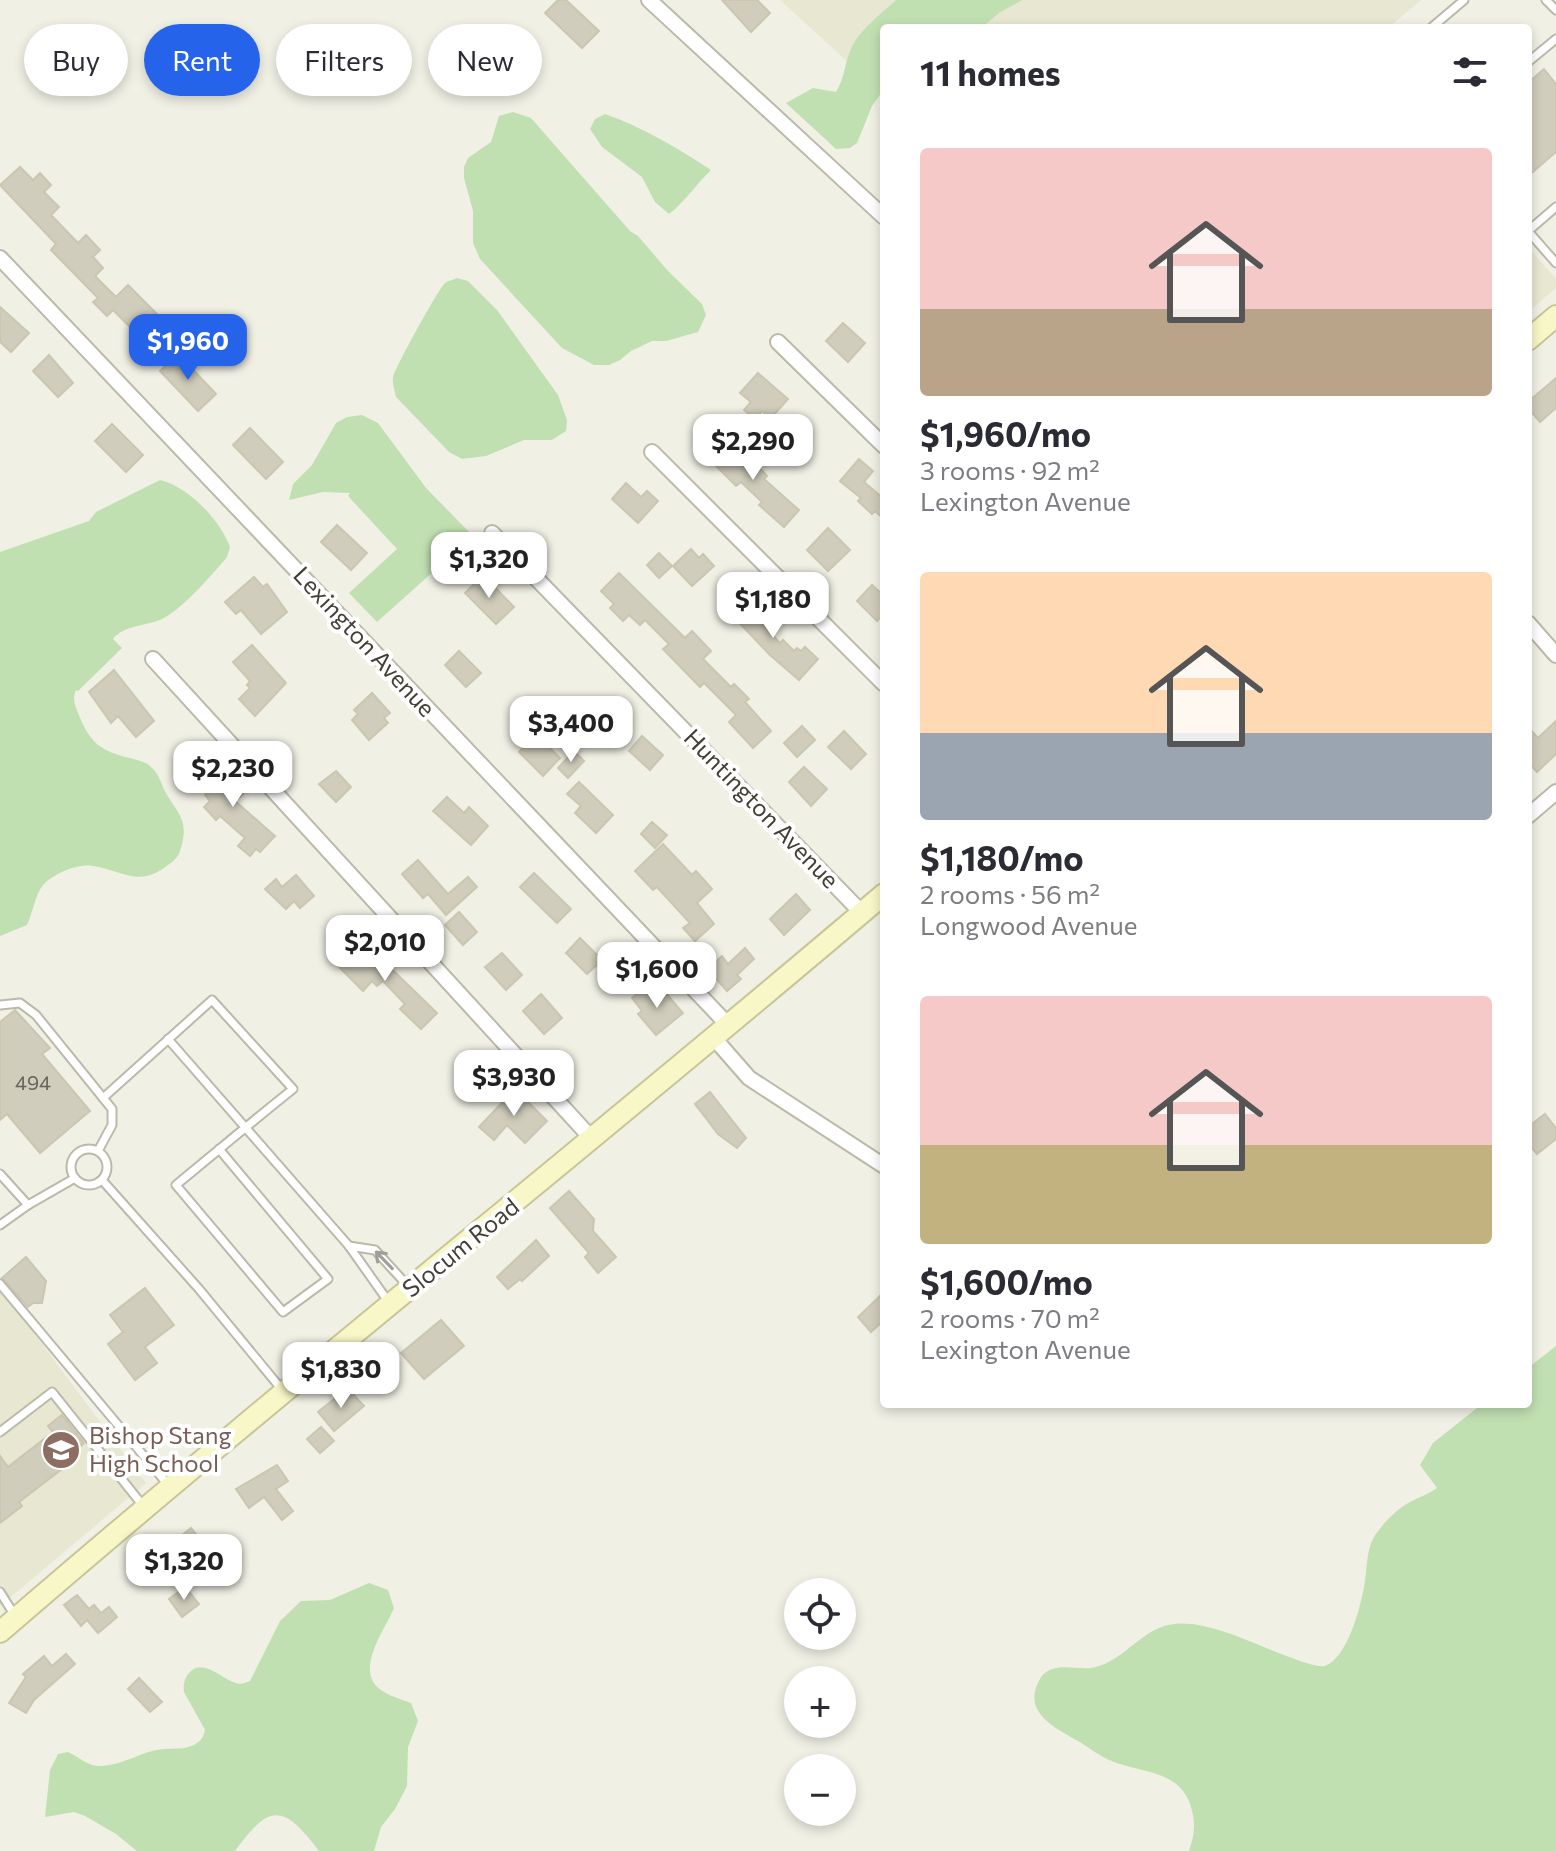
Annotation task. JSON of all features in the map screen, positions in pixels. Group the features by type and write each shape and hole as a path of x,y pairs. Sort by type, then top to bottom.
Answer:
{"main road":[{"path":"1532,337 1556,316"},
{"name":"Slocum Road","path":"0,1632 880,897"}],"street":[{"path":"649,0 880,213"},
{"name":"Lexington Avenue","path":"0,258 721,1032 732,1060 760,1086 880,1163"},
{"path":"778,342 880,442"},
{"path":"652,452 880,680"},
{"name":"Huntington Avenue","path":"492,533 862,913"},
{"path":"1532,628 1556,655"},
{"path":"153,659 593,1140"},
{"path":"1532,813 1556,792"}],"lane":[{"path":"1436,24 1464,0"},
{"path":"1546,0 1556,10"},
{"path":"1532,59 1556,39"},
{"path":"1532,228 1556,207"},
{"path":"1532,236 1556,263"},
{"path":"103,1098 212,1000 293,1089 219,1149 176,1185 283,1312 328,1279 219,1149"},
{"path":"0,1005 20,1003 36,1015 112,1109 112,1125 98,1151"},
{"path":"168,1039 349,1246 391,1305"},
{"path":"85,1149 98,1151 107,1164 102,1180 85,1185 75,1178 71,1167 75,1155 85,1149"},
{"path":"0,1174 28,1205"},
{"path":"0,1225 75,1178"},
{"path":"102,1180 285,1392"},
{"path":"349,1246 375,1250 411,1289"},
{"path":"0,1284 170,1487"},
{"path":"0,1432 52,1392 145,1509"},
{"path":"0,1592 16,1617"}],"shaded area":[{"path":"780,0 1421,0 1393,24 880,24 880,91"},
{"path":"1532,252 1556,279 1556,288 1532,309"},
{"name":"Bishop Stang High School","path":"0,1288 146,1483 0,1606"}],"green space":[{"path":"896,0 1022,0 986,24 880,24 880,95 857,143 850,148 836,149 786,103 813,88 836,92 849,54 869,24"},
{"path":"513,112 531,118 630,231 702,304 706,315 698,332 666,341 652,341 609,365 594,365 562,348 480,259 473,243 473,211 464,167 468,158 491,142 499,116"},
{"path":"605,114 673,146 711,170 669,214 655,202 642,177 602,147 590,129 595,119"},
{"path":"457,278 468,281 497,310 558,395 567,420 566,431 552,440 524,440 486,456 462,459 449,452 396,397 393,378 400,361 441,288 446,282"},
{"path":"362,415 378,423 426,488 473,536 377,622 349,593 397,549 348,496 350,493 323,492 289,500 293,484 312,465 336,423 347,417"},
{"path":"160,480 192,497 211,516 230,547 227,557 172,613 158,621 117,634 113,639 122,648 76,690 74,699 82,723 97,744 145,763 157,774 184,827 180,851 172,862 148,876 131,876 87,866 59,873 40,889 27,925 0,936 0,552 89,521 96,512"},
{"path":"1556,1346 1556,1851 1189,1851 1194,1833 1193,1816 1190,1804 1176,1784 1167,1778 1105,1758 1050,1724 1037,1709 1035,1691 1040,1679 1051,1669 1096,1667 1117,1657 1154,1630 1175,1624 1215,1629 1318,1666 1333,1661 1346,1643 1356,1620 1374,1536 1402,1507 1437,1488 1420,1465 1433,1443 1477,1408 1532,1408 1532,1365"},
{"path":"369,1583 388,1590 394,1608 374,1649 370,1672 373,1682 391,1696 411,1703 418,1721 408,1747 407,1786 381,1827 374,1851 319,1851 296,1824 277,1815 258,1824 235,1851 137,1851 85,1816 74,1812 45,1817 50,1770 58,1754 68,1752 88,1763 102,1766 155,1750 194,1745 205,1730 184,1692 184,1682 189,1673 199,1667 236,1683 250,1681 280,1621 301,1601 330,1600"}],"building":[{"path":"558,0 566,0 599,31 582,48 545,13"},
{"path":"722,0 757,0 770,13 751,32"},
{"path":"1544,69 1556,84 1556,152 1532,173 1532,80"},
{"path":"20,167 33,180 40,173 51,185 44,192 59,207 51,215 78,243 86,235 100,250 93,257 103,268 95,276 116,297 128,285 165,322 149,339 141,332 138,335 113,310 107,316 93,302 98,298 51,250 56,244 0,185"},
{"path":"0,307 29,333 11,352 0,342"},
{"path":"843,323 865,343 848,362 826,341"},
{"path":"178,354 216,394 198,411 160,371"},
{"path":"49,355 73,383 58,397 33,371"},
{"path":"758,373 788,399 771,418 762,411 755,419 744,410 751,402 740,393"},
{"path":"1556,378 1556,408 1540,422 1532,413 1532,399"},
{"path":"112,424 143,455 126,472 95,441"},
{"path":"250,428 283,462 266,479 233,445"},
{"path":"725,439 754,466 756,464 767,476 764,479 799,510 784,527 759,505 762,502 741,482 736,486 715,465 718,461 711,454"},
{"path":"859,459 873,471 864,482 880,496 880,515 875,511 872,514 858,501 861,498 840,481"},
{"path":"626,483 641,497 647,491 658,501 638,523 612,499"},
{"path":"337,525 367,553 351,570 321,542"},
{"path":"828,528 850,550 828,571 807,550"},
{"path":"691,549 699,558 703,554 714,566 692,586 673,566"},
{"path":"659,553 672,566 659,578 647,565"},
{"path":"619,573 685,638 692,631 711,651 703,659 731,687 734,684 749,699 745,702 771,731 753,748 729,722 736,715 704,683 700,687 663,649 669,644 645,620 640,625 629,615 623,621 610,608 614,604 601,591"},
{"path":"483,575 514,607 496,624 465,593"},
{"path":"254,577 263,587 267,584 287,612 261,634 241,610 236,614 225,602"},
{"path":"872,585 880,592 880,618 877,621 857,601"},
{"path":"747,595 763,616 758,620 780,643 783,640 794,651 805,647 818,659 799,680 730,613"},
{"path":"252,645 286,683 255,716 239,699 250,688 247,685 250,681 233,662"},
{"path":"459,651 481,673 466,687 445,665"},
{"path":"114,670 154,721 136,737 118,716 111,723 89,692"},
{"path":"372,693 390,713 384,718 388,723 369,740 352,720 358,714 354,710"},
{"path":"1556,721 1556,754 1537,772 1532,766 1532,731 1538,738"},
{"path":"802,726 815,740 797,757 784,743"},
{"path":"844,731 866,754 851,769 828,747"},
{"path":"536,734 560,758 543,776 519,752"},
{"path":"642,736 663,755 650,770 629,751"},
{"path":"574,751 584,761 568,778 558,768"},
{"path":"210,759 243,794 235,801 275,836 260,852 256,849 250,856 238,846 245,838 220,816 216,820 204,807 210,801 205,795 211,789 196,773"},
{"path":"804,767 827,789 811,806 789,782"},
{"path":"336,771 351,787 336,802 319,784"},
{"path":"579,782 613,815 596,833 575,813 581,806 567,794"},
{"path":"447,797 464,813 469,807 488,826 471,845 433,811"},
{"path":"652,822 667,835 655,848 641,834"},
{"path":"663,844 692,875 696,871 712,889 697,903 714,924 695,941 683,928 690,923 657,887 653,890 635,871"},
{"path":"418,860 448,894 468,877 477,887 446,915 428,894 423,898 402,874"},
{"path":"534,873 571,909 557,923 520,887"},
{"path":"296,875 314,896 300,908 294,901 286,909 265,889 276,879 282,887"},
{"path":"796,894 810,910 784,935 770,919"},
{"path":"459,912 477,932 463,945 445,925"},
{"path":"580,938 602,960 587,974 566,953"},
{"path":"348,946 367,961 375,953 437,1013 421,1029 400,1009 405,1004 383,981 377,986 372,981 363,991 333,961"},
{"path":"745,948 754,959 737,975 741,979 727,991 708,969 722,956 728,964"},
{"path":"502,953 522,975 506,990 485,967"},
{"path":"645,987 655,999 664,991 683,1013 656,1035 638,1014 642,1011 632,998"},
{"path":"541,994 562,1018 544,1034 523,1011"},
{"path":"15,1010 50,1048 42,1054 90,1111 40,1153 7,1114 0,1120 0,1022"},
{"path":"515,1089 547,1121 525,1143 507,1125 494,1140 479,1127"},
{"path":"710,1092 746,1138 737,1148 718,1134 695,1104"},
{"path":"1545,1114 1556,1128 1556,1139 1537,1154 1532,1148 1532,1124"},
{"path":"569,1191 594,1219 593,1231 616,1257 598,1273 585,1257 589,1253 550,1208"},
{"path":"536,1240 549,1256 522,1281 520,1279 508,1289 497,1277"},
{"path":"26,1257 46,1281 42,1303 33,1303 28,1307 2,1278"},
{"path":"145,1288 174,1325 145,1347 157,1363 135,1380 108,1344 123,1332 110,1315"},
{"path":"880,1296 880,1324 871,1332 858,1317"},
{"path":"441,1320 464,1346 424,1379 401,1353"},
{"path":"350,1391 364,1406 334,1431 318,1412 343,1392 345,1395"},
{"path":"62,1415 84,1443 71,1454 75,1459 19,1502 22,1506 0,1523 0,1456 8,1467 53,1432 48,1426"},
{"path":"321,1427 334,1441 320,1453 307,1439"},
{"path":"277,1465 288,1481 276,1489 293,1511 282,1520 264,1497 249,1508 236,1489"},
{"path":"191,1528 200,1539 182,1554 173,1543"},
{"path":"185,1587 199,1604 182,1617 169,1599"},
{"path":"77,1595 89,1609 94,1605 101,1613 109,1607 117,1617 98,1633 87,1620 81,1626 64,1605"},
{"path":"66,1654 75,1664 34,1700 26,1713 9,1703 26,1677 23,1674 44,1656 52,1666"},
{"path":"139,1678 162,1702 150,1712 128,1689"}],"place":[{"name":"Bishop Stang High School","path":"61,1450"}]}
